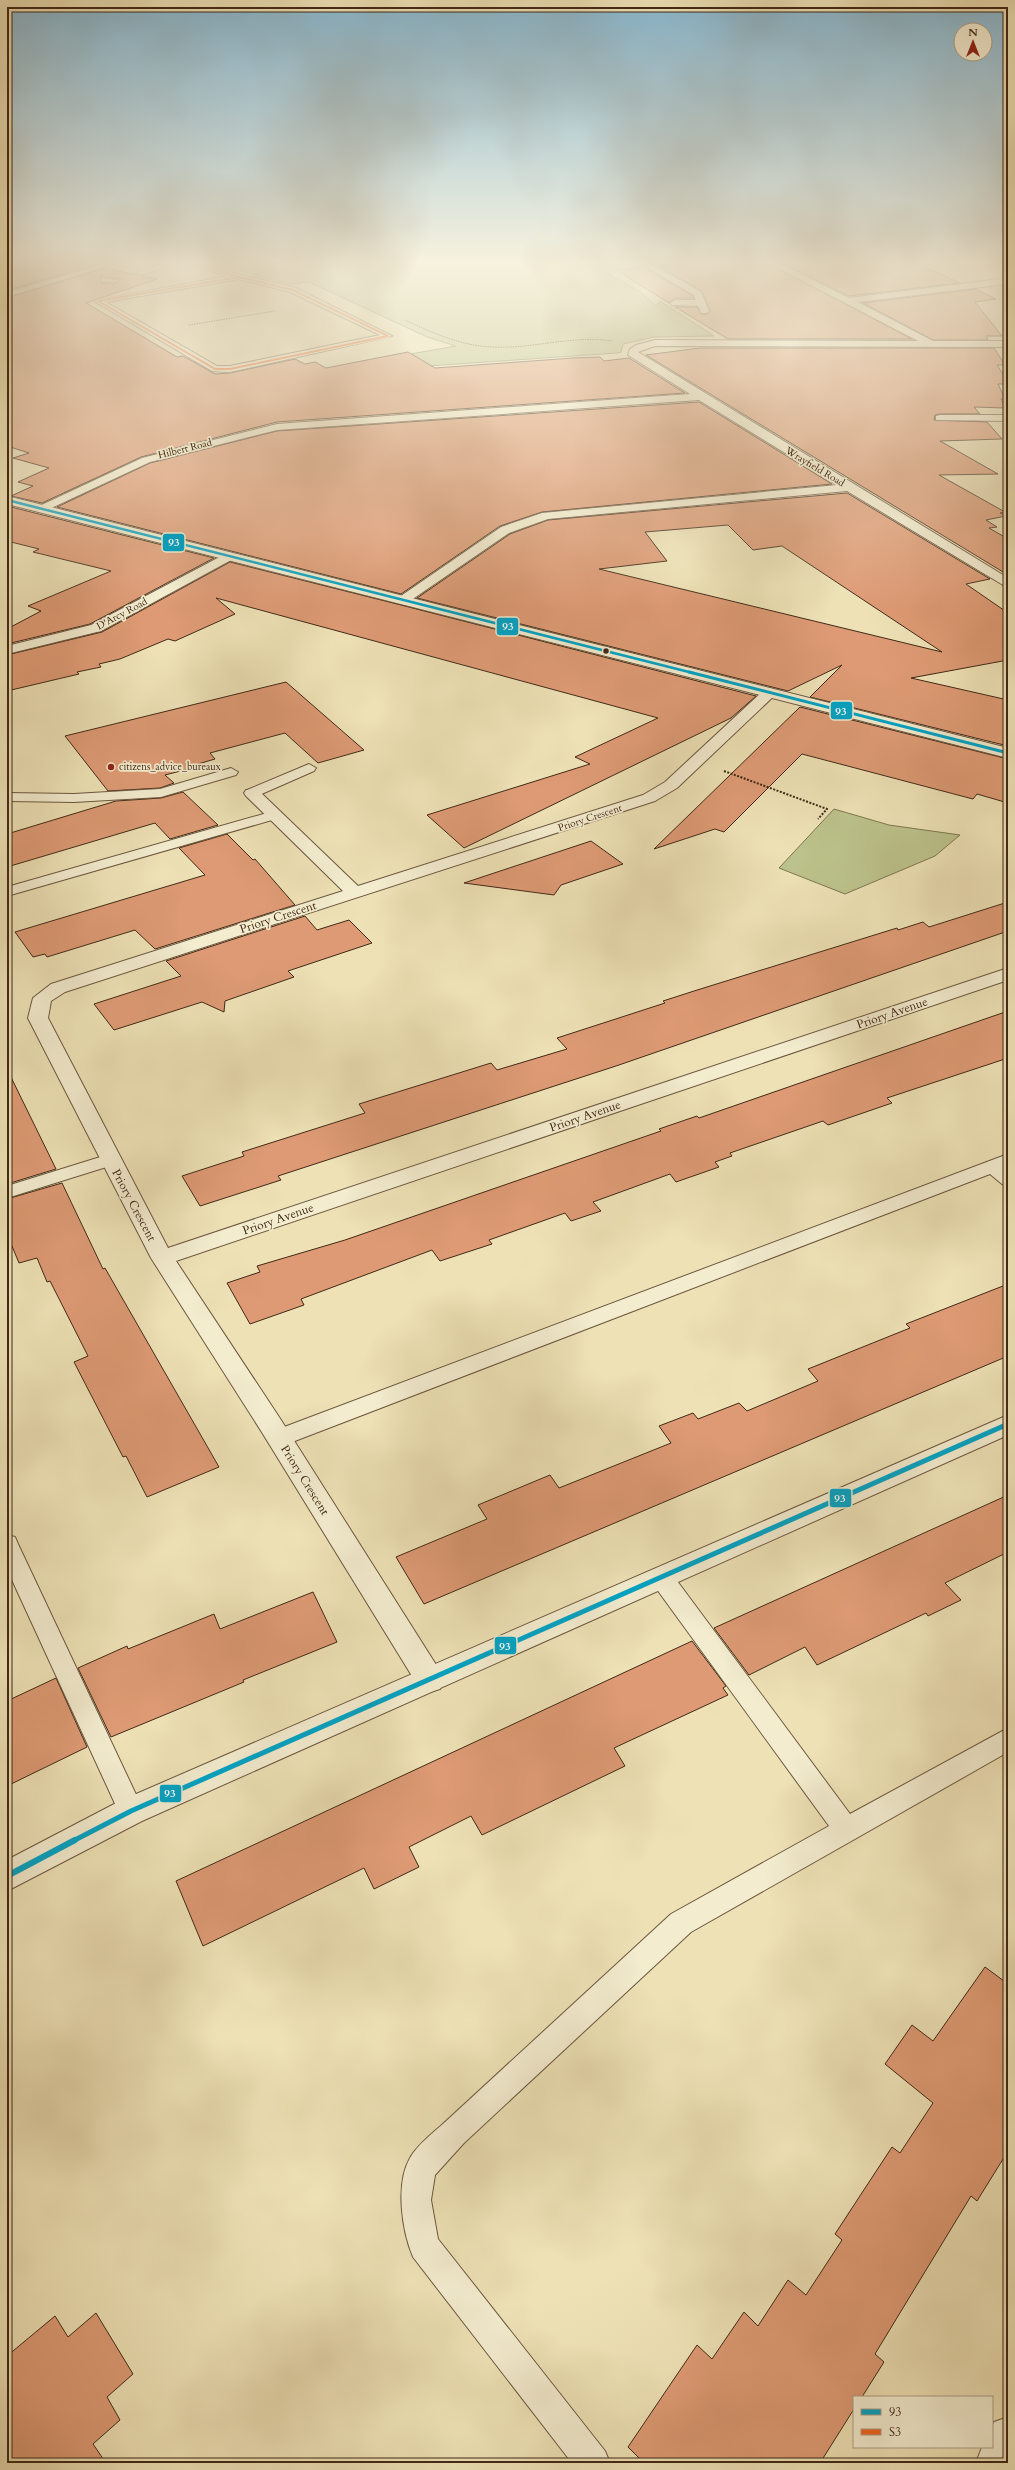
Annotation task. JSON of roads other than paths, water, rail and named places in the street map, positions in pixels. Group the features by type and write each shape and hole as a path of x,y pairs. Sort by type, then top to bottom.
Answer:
{"street":[{"name":"Wrayfield Road","path":"667,377 1008,584"},
{"name":"Hilbert Road","path":"41,508 146,460 277,427 698,397"},
{"path":"940,418 1008,418"},
{"path":"402,600 505,530 546,516 849,487"},
{"path":"10,503 41,508 1008,753"},
{"name":"D'Arcy Road","path":"7,650 96,628 229,556"},
{"name":"Priory Crescent","path":"430,1680 279,1438 162,1258 110,1160 38,1018 42,998 58,988 649,798 671,785 770,692"},
{"path":"252,793 354,892"},
{"name":"Priory Avenue","path":"162,1258 1008,974"},
{"path":"7,1876 131,1811 1008,1424"},
{"path":"995,2463 1008,2436"}],"lane":[{"path":"252,793 309,768"},
{"path":"7,797 74,798 161,793 231,772"},
{"path":"7,892 274,815"},
{"path":"7,1192 110,1160"},
{"path":"279,1438 1000,1163 1008,1180"},
{"path":"7,1544 131,1811"},
{"path":"661,1577 846,1829"},
{"path":"593,2463 424,2246 416,2200 420,2168 454,2133 681,1923 1008,1739"}],"place":[{"name":"citizens_advice_bureaux","path":"111,767"}]}
